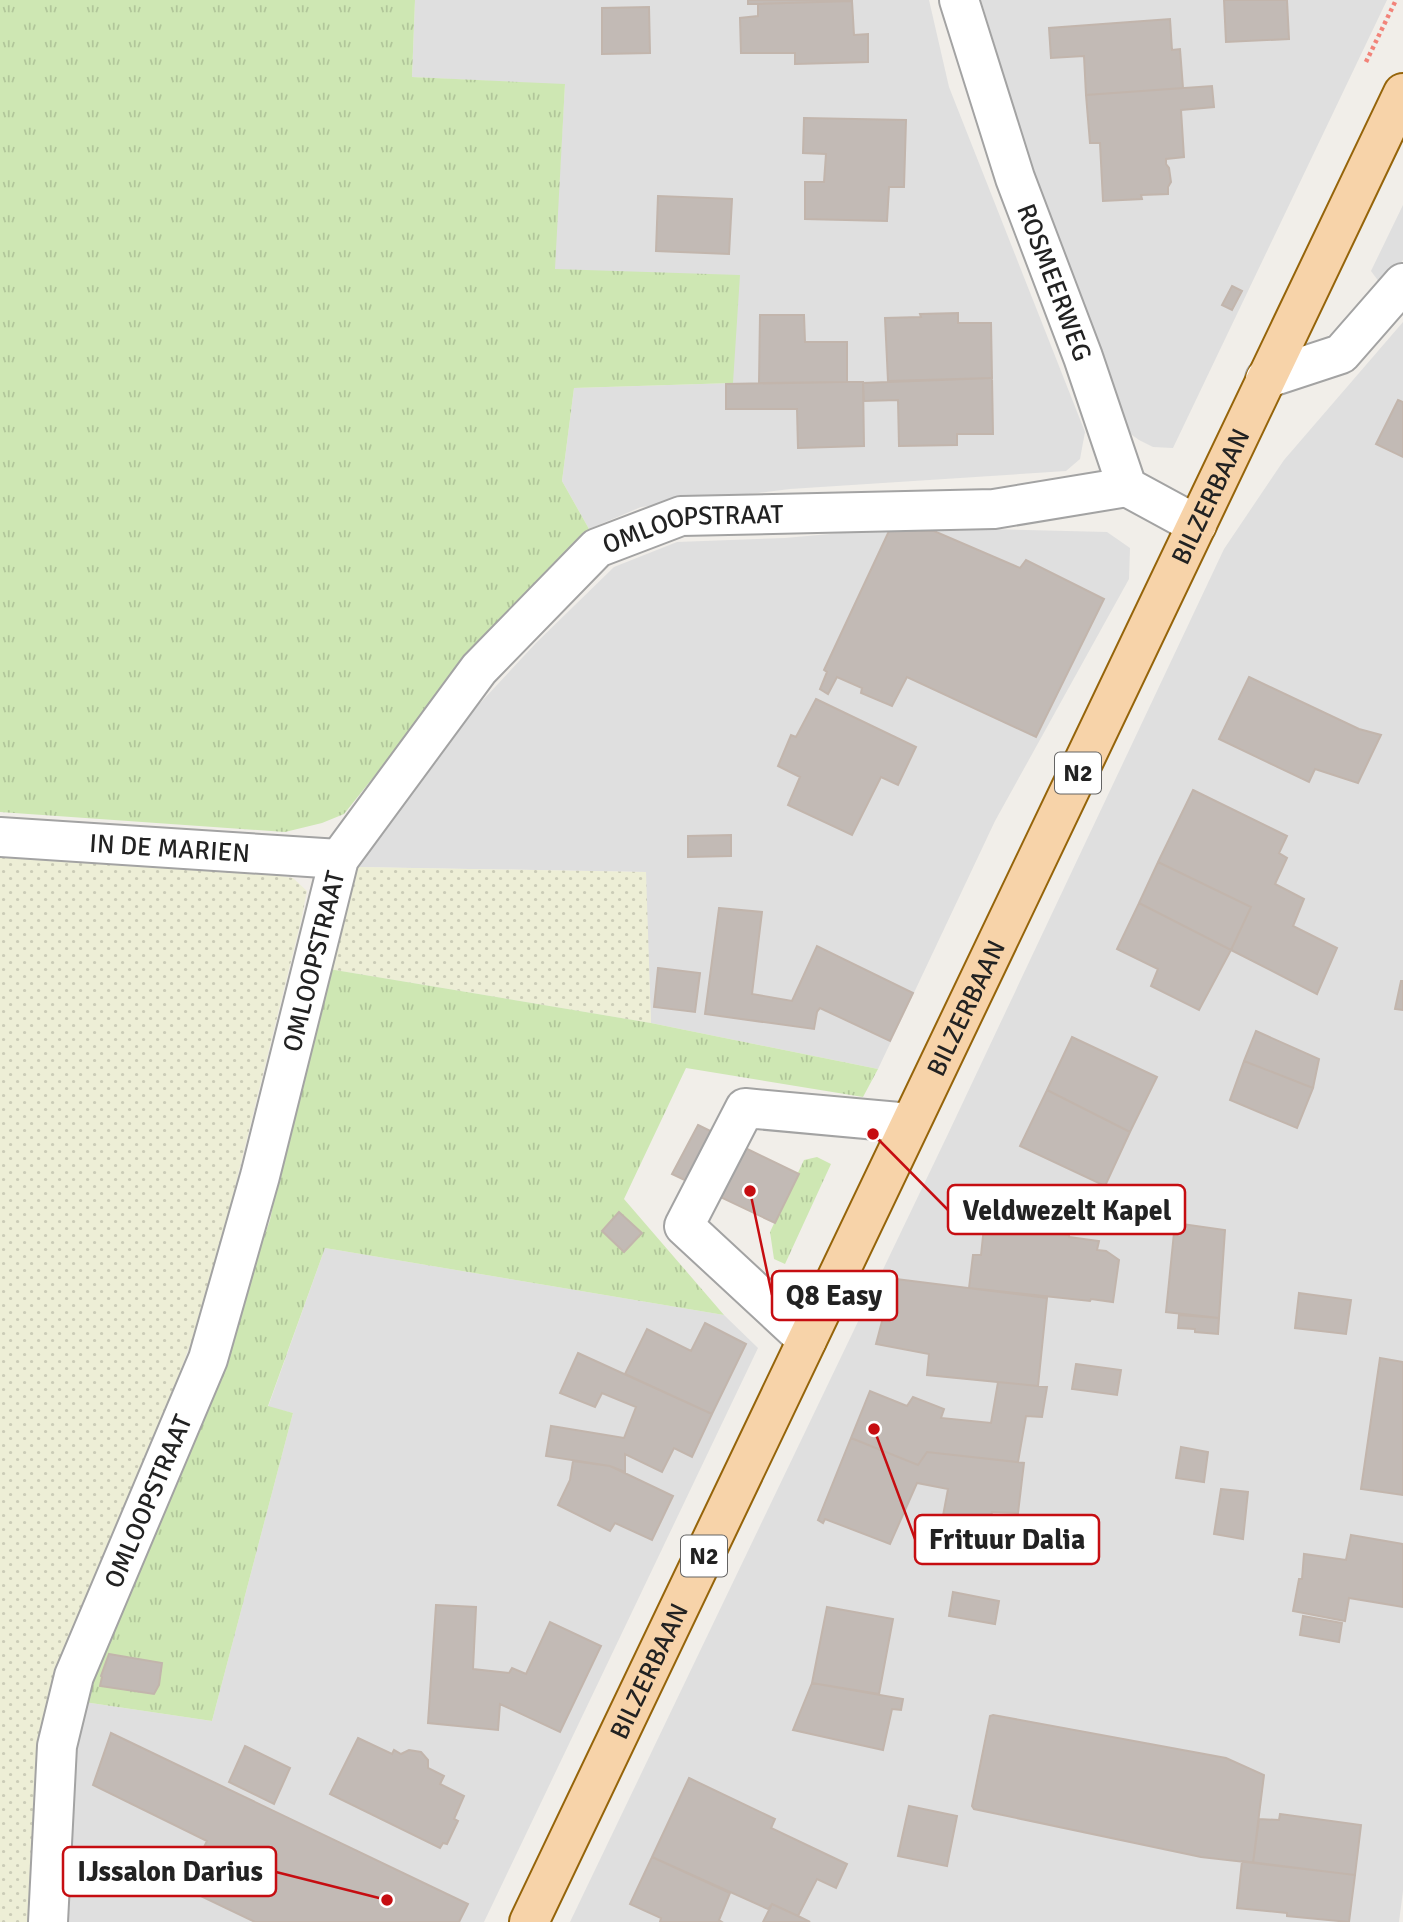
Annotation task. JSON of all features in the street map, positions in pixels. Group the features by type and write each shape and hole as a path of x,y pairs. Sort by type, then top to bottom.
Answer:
{"main road":[{"name":"BILZERBAAN","path":"529,1922 1403,93"}],"street":[{"name":"ROSMEERWEG","path":"959,0 1015,178 1083,357 1127,487"},
{"path":"1265,379 1340,354 1403,283"},
{"path":"1127,487 1197,524"},
{"name":"OMLOOPSTRAAT","path":"48,1922 57,1746 74,1676 208,1359 260,1176 339,859 479,669 597,548 681,516 994,509 1127,487"},
{"name":"IN DE MARIEN","path":"0,837 339,859"},
{"path":"807,1340 684,1226 745,1108 910,1122"}],"shaded area":[{"path":"415,0 929,0 949,87 1085,432 1080,459 1066,471 790,489 641,507 589,529 562,481 574,388 733,383 554,269 565,85 412,77"},
{"path":"981,0 1387,0 1173,448 1153,447 1139,440 1121,422 1038,187"},
{"path":"1403,205 1403,260 1382,286 1371,271"},
{"path":"1403,322 1403,1891 1399,1922 570,1922 948,1134 1224,549 1284,460"},
{"path":"940,528 1107,532 1130,548 1129,579 995,821 878,1069 651,1023 645,872 357,867 453,732 536,643 614,567 677,542"},
{"path":"325,1248 724,1315 758,1348 484,1922 65,1922 69,1777 84,1702 212,1721 293,1413 268,1407"}],"green space":[{"path":"0,0 415,0 412,77 565,84 555,269 740,275 733,383 574,388 562,481 589,529 420,719 344,814 322,823 285,832 0,812"},
{"path":"0,854 256,872 293,878 307,891 208,1296 125,1521 31,1922 0,1922"},
{"path":"357,867 646,872 651,1023 323,968"},
{"path":"323,968 651,1023 878,1069 863,1097 686,1068 624,1199 724,1315 325,1248 268,1406 293,1413 212,1721 84,1702 206,1403 270,1220"},
{"path":"817,1157 831,1164 785,1264 774,1259 770,1232 804,1160"}],"building":[{"path":"748,0 852,0 852,1 748,4"},
{"path":"1224,0 1287,0 1289,39 1226,42"},
{"path":"852,1 854,35 868,34 868,62 795,64 795,53 741,53 740,18 758,16 758,4"},
{"path":"649,7 650,53 602,54 602,8"},
{"path":"1170,19 1172,50 1180,49 1183,88 1086,95 1084,56 1051,58 1049,28"},
{"path":"1212,86 1214,107 1181,110 1184,157 1166,159 1171,182 1168,194 1141,195 1142,199 1103,201 1100,143 1090,143 1086,95"},
{"path":"804,118 906,120 904,187 889,187 887,221 805,219 805,182 824,182 826,154 803,153"},
{"path":"658,196 732,199 729,254 656,251"},
{"path":"1232,286 1242,291 1232,310 1222,305"},
{"path":"958,313 958,323 991,323 992,378 888,381 885,318"},
{"path":"760,315 804,315 805,342 847,342 847,382 759,383"},
{"path":"992,378 993,434 957,434 957,445 899,446 898,400 864,401 863,383"},
{"path":"863,382 864,446 798,448 797,409 726,409 726,384"},
{"path":"1398,400 1403,402 1403,457 1376,444"},
{"path":"889,531 934,531 1020,568 1026,560 1104,599 1036,737 907,677 892,706 861,693 862,688 837,677 828,694 820,689 827,672 824,670"},
{"path":"1249,677 1359,729 1381,735 1358,783 1315,769 1309,782 1219,739"},
{"path":"816,699 916,747 898,785 881,777 852,835 788,805 800,777 778,766 791,735 796,737"},
{"path":"1193,790 1287,836 1279,853 1287,858 1275,884 1304,899 1293,926 1337,948 1317,994 1231,950 1251,907 1158,862"},
{"path":"731,835 731,856 688,857 688,836"},
{"path":"1158,862 1251,907 1231,950 1139,903"},
{"path":"1139,903 1231,950 1199,1010 1151,986 1158,969 1117,949"},
{"path":"719,908 762,912 752,994 792,1001 817,946 913,993 890,1041 820,1008 814,1029 705,1014"},
{"path":"658,968 700,973 695,1012 654,1007"},
{"path":"1403,981 1403,1010 1395,1009"},
{"path":"1256,1031 1319,1059 1313,1088 1244,1061"},
{"path":"1072,1037 1157,1077 1130,1132 1047,1090"},
{"path":"1244,1061 1313,1088 1297,1128 1230,1100"},
{"path":"1047,1090 1130,1132 1105,1186 1020,1146"},
{"path":"698,1125 799,1174 775,1223 672,1174"},
{"path":"619,1212 642,1233 624,1252 602,1231"},
{"path":"1175,1223 1225,1230 1219,1318 1166,1312"},
{"path":"984,1227 1069,1235 1099,1241 1097,1250 1106,1251 1119,1260 1113,1302 969,1288 973,1255 981,1255"},
{"path":"896,1279 1047,1298 1038,1386 927,1375 929,1354 876,1344 892,1284"},
{"path":"1299,1293 1351,1300 1346,1334 1295,1328"},
{"path":"1179,1315 1219,1318 1218,1334 1178,1328"},
{"path":"705,1323 746,1344 712,1414 625,1374 647,1329 691,1351"},
{"path":"578,1353 712,1414 692,1457 674,1448 662,1472 625,1454 625,1472 610,1466 546,1456 551,1426 624,1438 636,1407 602,1393 595,1407 560,1393"},
{"path":"1380,1358 1403,1362 1403,1495 1361,1489"},
{"path":"1076,1364 1121,1370 1117,1395 1072,1389"},
{"path":"998,1382 1047,1387 1042,1417 1026,1416 1018,1462 927,1452 918,1465 851,1438 870,1391 907,1406 913,1397 944,1409 941,1418 991,1423"},
{"path":"851,1438 918,1465 927,1452 1024,1463 1018,1513 992,1512 987,1537 940,1532 948,1489 917,1483 890,1544 825,1519 823,1523 818,1520"},
{"path":"1181,1447 1208,1452 1204,1482 1176,1478"},
{"path":"573,1461 610,1466 673,1496 652,1540 615,1523 610,1531 558,1505 570,1480"},
{"path":"1221,1489 1248,1492 1243,1539 1214,1534"},
{"path":"1351,1535 1403,1544 1403,1607 1349,1598 1345,1621 1293,1611 1299,1579 1302,1579 1304,1554 1346,1560"},
{"path":"953,1592 999,1601 995,1624 949,1616"},
{"path":"436,1605 476,1607 473,1669 509,1673 512,1668 526,1674 550,1622 601,1646 560,1732 500,1704 498,1730 428,1723"},
{"path":"827,1607 893,1619 879,1694 812,1683"},
{"path":"1303,1616 1342,1623 1339,1642 1300,1635"},
{"path":"109,1654 162,1663 159,1685 154,1694 100,1686"},
{"path":"812,1683 903,1699 901,1710 892,1709 883,1750 793,1730"},
{"path":"990,1716 1226,1758 1264,1775 1253,1863 1201,1857 974,1809 972,1806"},
{"path":"111,1733 468,1904 459,1922 255,1922 184,1888 207,1841 93,1785"},
{"path":"358,1738 392,1754 394,1750 401,1754 409,1750 421,1752 428,1760 428,1768 444,1776 440,1784 464,1796 454,1819 458,1821 447,1844 443,1843 440,1848 330,1794"},
{"path":"245,1746 290,1768 274,1804 229,1782"},
{"path":"689,1778 775,1819 771,1828 847,1864 836,1888 817,1879 798,1916 772,1904 768,1909 652,1857"},
{"path":"909,1806 957,1816 947,1866 898,1856"},
{"path":"1280,1814 1361,1825 1355,1875 1253,1863 1259,1819 1279,1820"},
{"path":"652,1857 730,1893 719,1920 722,1922 660,1922 661,1918 630,1904"},
{"path":"1242,1861 1355,1875 1349,1922 1237,1908"},
{"path":"772,1904 798,1916 810,1922 763,1922"}],"place":[{"name":"Veldwezelt Kapel","path":"873,1134"},
{"name":"Q8 Easy","path":"750,1191"},
{"name":"Frituur Dalia","path":"874,1429"},
{"name":"IJssalon Darius","path":"387,1900"}]}
